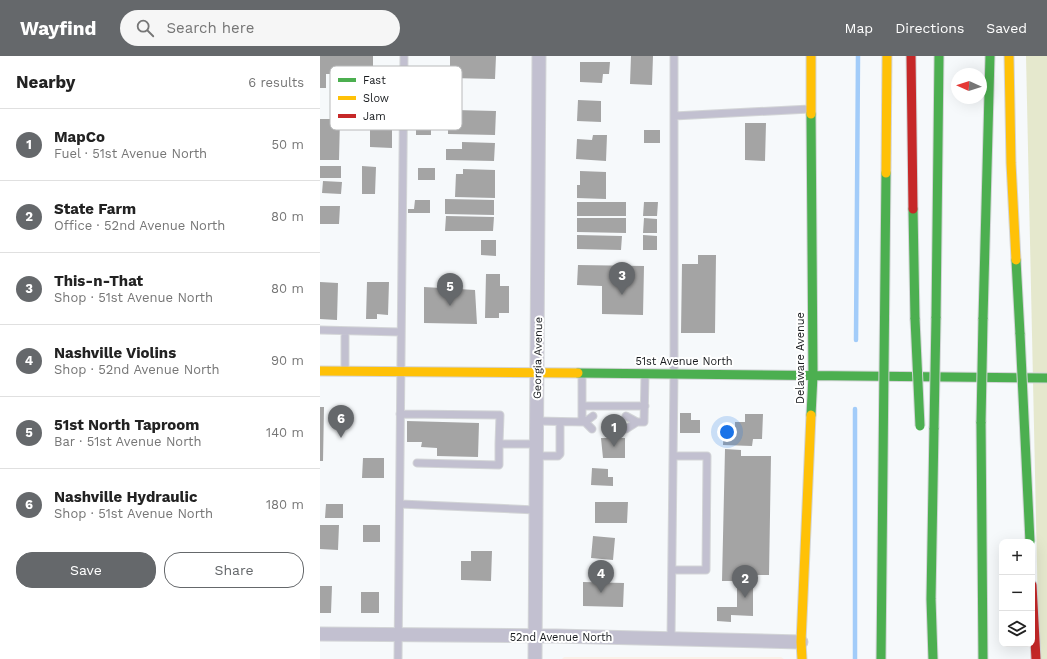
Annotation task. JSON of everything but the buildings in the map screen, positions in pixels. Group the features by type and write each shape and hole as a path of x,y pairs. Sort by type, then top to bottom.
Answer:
{"main road":[{"name":"Delaware Avenue","path":"802,659 801,642 813,375 810,109 811,56"},
{"path":"881,659 887,56"},
{"path":"911,56 915,319 920,430"},
{"path":"931,598 939,56"},
{"path":"983,659 981,422 990,56"},
{"path":"1009,56 1012,163 1030,539"},
{"name":"51st Avenue North","path":"320,370 1047,378"},
{"path":"924,481 933,659"},
{"path":"1033,611 1036,659"}],"street":[{"name":"Georgia Avenue","path":"534,659 538,372 539,56"},
{"name":"52nd Avenue North","path":"320,634 801,642"}],"lane":[{"path":"404,56 404,66"},
{"path":"671,639 674,373 674,56"},
{"path":"674,116 810,109"},
{"path":"398,659 403,130"},
{"path":"320,330 401,332"},
{"path":"345,331 345,371"},
{"path":"582,373 583,422 592,429"},
{"path":"626,416 637,422 644,422 645,373"},
{"path":"582,406 645,406"},
{"path":"400,414 500,415 499,465 417,463"},
{"path":"537,422 583,422 593,416"},
{"path":"499,444 537,450 558,456 560,454 560,422"},
{"path":"626,429 637,422"},
{"path":"672,570 706,570 707,456 673,456"},
{"path":"400,504 536,510"}],"shaded area":[{"path":"564,657 781,657 784,659 562,659"}],"green space":[{"path":"1026,56 1047,56 1047,659 1039,659"}],"waterway":[{"path":"856,340 858,56"},
{"path":"855,409 855,659"}],"traffic: fast":[{"path":"936,318 939,56"},
{"path":"983,319 990,56"},
{"path":"811,114 813,375 811,415"},
{"path":"881,659 886,173"},
{"path":"913,209 915,319"},
{"path":"1016,260 1020,334"},
{"path":"934,428 936,318"},
{"path":"915,319 920,426"},
{"path":"981,422 983,319"},
{"path":"1020,334 1030,539"},
{"path":"578,373 1047,378"},
{"path":"981,422 983,659"},
{"path":"933,659 931,599 934,428"}],"traffic: slow":[{"path":"811,56 811,114"},
{"path":"886,173 887,56"},
{"path":"1009,56 1011,163 1016,260"},
{"path":"320,371 578,373"},
{"path":"802,659 801,642 811,415"}],"traffic: jam":[{"path":"911,56 913,209"},
{"path":"1033,611 1036,659"}],"place":[{"name":"This-n-That","path":"622,295"},
{"name":"51st North Taproom","path":"450,306"},
{"name":"Nashville Hydraulic","path":"341,438"},
{"name":"MapCo","path":"614,447"},
{"name":"Nashville Violins","path":"601,593"},
{"name":"State Farm","path":"745,598"}]}
